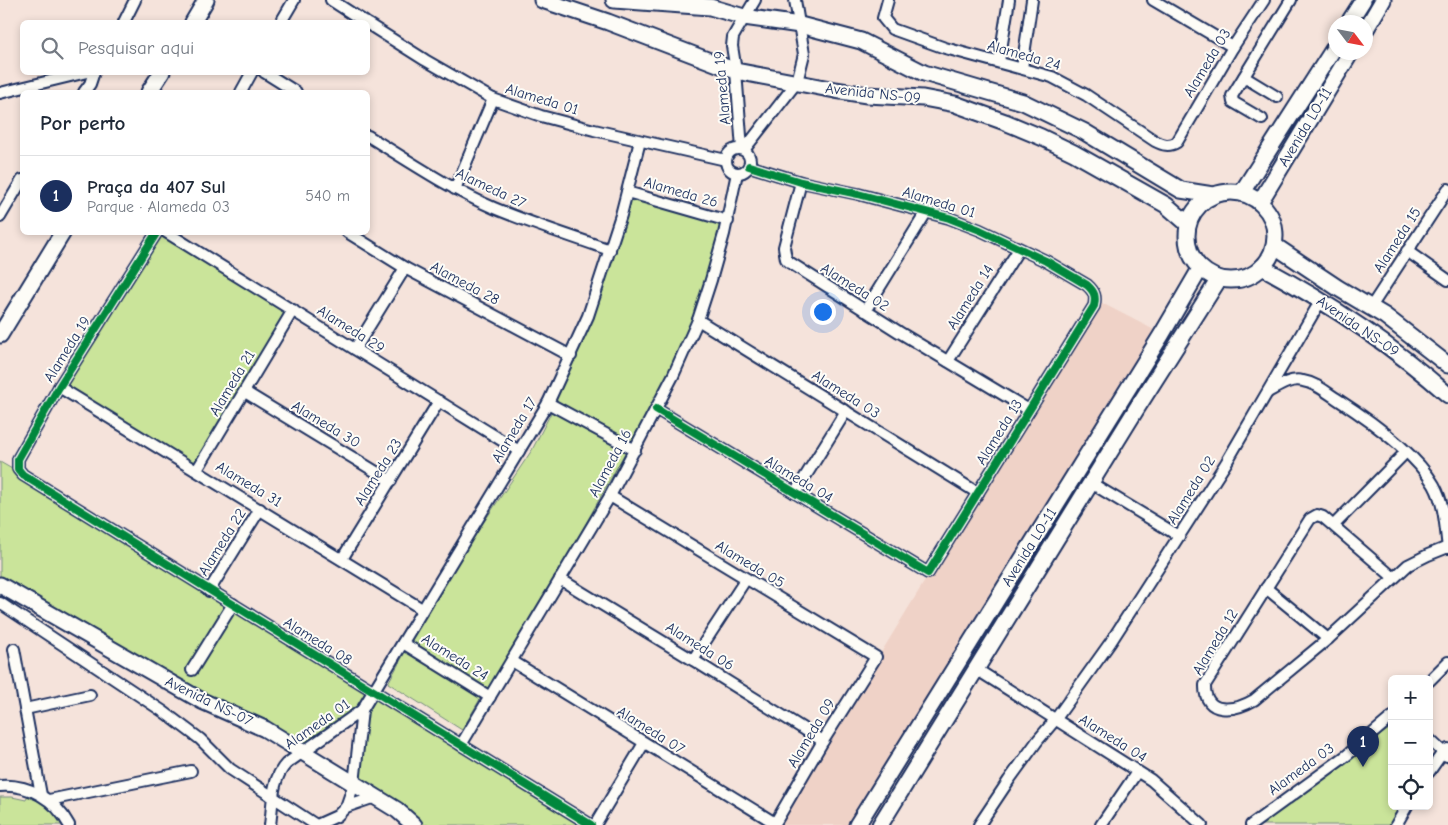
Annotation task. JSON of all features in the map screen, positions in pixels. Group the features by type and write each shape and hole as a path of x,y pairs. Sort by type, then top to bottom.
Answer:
{"street":[{"path":"125,20 135,0"},
{"path":"193,20 206,0"},
{"path":"282,20 294,0"},
{"name":"Alameda 01","path":"331,0 361,20"},
{"name":"Avenida NS-09","path":"542,0 608,22 736,71 867,95 923,98 955,104 1041,137 1166,205 1188,224"},
{"name":"Avenida NS-09","path":"614,0 710,7 744,17 800,26 861,41 924,72 1023,102 1083,131 1181,190 1213,195"},
{"name":"Alameda 19","path":"743,150 732,46 733,37 755,0"},
{"path":"743,150 750,157 749,166 746,170 737,173 729,169 726,160 731,151 743,150 797,82 804,54 795,0"},
{"name":"Alameda 24","path":"888,0 883,18 888,26 898,32 945,48 1052,77 1067,84 1162,145 1170,145 1177,142"},
{"path":"999,62 1009,0"},
{"path":"1022,68 1032,0"},
{"name":"Alameda 03","path":"1177,142 1233,47 1264,0"},
{"path":"1262,119 1233,102 1232,96 1291,0"},
{"path":"1353,15 1363,0"},
{"path":"1373,17 1383,0"},
{"path":"1156,1 1233,47"},
{"name":"Alameda 01","path":"370,26 493,100 541,116 726,160"},
{"name":"Avenida LO-11","path":"1242,192 1328,58"},
{"name":"Avenida LO-11","path":"1260,202 1346,60"},
{"path":"0,93 75,75"},
{"path":"86,90 93,75"},
{"path":"150,90 160,75"},
{"path":"242,90 250,75"},
{"path":"269,75 293,90"},
{"path":"1244,77 1277,97"},
{"path":"455,189 493,100"},
{"name":"Alameda 27","path":"370,137 455,189 493,208 610,250"},
{"name":"Alameda 17","path":"362,710 520,451 548,403 571,356 588,316 610,250 640,141"},
{"name":"Alameda 01","path":"749,166 801,182 928,211 980,230 1046,262 1087,285 1093,290 1095,295 1094,306"},
{"name":"Alameda 16","path":"461,746 610,496 673,376 698,320 728,220 737,173"},
{"name":"Alameda 02","path":"801,182 784,247 786,259 795,267 1029,410"},
{"path":"0,217 20,183"},
{"name":"Alameda 15","path":"1371,308 1448,189"},
{"path":"1227,191 1242,192 1260,202 1269,212 1274,224 1275,246 1262,267 1250,276 1234,280 1219,279 1200,269 1192,259 1186,236 1188,224 1200,203 1213,195 1227,191"},
{"name":"Alameda 26","path":"627,192 728,220"},
{"path":"865,310 928,211"},
{"path":"0,335 61,235"},
{"name":"Alameda 19","path":"31,480 20,472 17,464 59,387 155,235"},
{"name":"Alameda 29","path":"171,235 520,451"},
{"name":"Alameda 28","path":"352,235 405,268 571,356"},
{"name":"Avenida NS-09","path":"1275,246 1402,328 1448,364"},
{"name":"Alameda 14","path":"948,361 1018,249"},
{"path":"1407,251 1448,280"},
{"name":"Avenida NS-09","path":"1262,267 1321,300 1390,347 1448,394"},
{"path":"355,349 405,268"},
{"name":"Avenida LO-11","path":"857,825 1162,334 1200,269"},
{"name":"Avenida LO-11","path":"880,825 1219,279"},
{"name":"Alameda 02","path":"979,825 1038,740 1055,720 1110,643 1226,463 1321,300"},
{"name":"Alameda 13","path":"928,573 1094,306"},
{"name":"Alameda 21","path":"197,470 293,310"},
{"name":"Alameda 03","path":"698,320 978,493"},
{"path":"1267,393 1293,380 1302,380 1314,384 1360,414 1406,452 1426,472 1434,485 1444,513 1448,548"},
{"name":"Alameda 31","path":"59,387 422,609"},
{"name":"Alameda 30","path":"245,392 391,481"},
{"name":"Alameda 23","path":"342,559 439,401"},
{"path":"548,403 634,450"},
{"name":"Alameda 04","path":"656,409 928,573"},
{"path":"795,493 846,411"},
{"path":"1334,525 1406,452"},
{"name":"Alameda 08","path":"31,480 591,825"},
{"path":"1091,483 1179,536"},
{"name":"Alameda 05","path":"610,496 876,657"},
{"name":"Alameda 22","path":"209,591 260,509"},
{"name":"Alameda 12","path":"1394,578 1323,517 1317,515 1310,519 1205,685 1208,700 1216,706 1233,709 1254,700 1328,639 1394,578 1417,560 1448,548"},
{"name":"Alameda 06","path":"560,579 823,741"},
{"path":"693,660 746,579"},
{"name":"Avenida NS-07","path":"0,585 202,701 265,729 397,810 414,825"},
{"path":"1266,588 1328,639"},
{"name":"Avenida NS-07","path":"0,604 186,727 230,769 317,825"},
{"path":"192,670 233,604"},
{"name":"Alameda 24","path":"403,643 490,697"},
{"path":"14,649 37,772 45,798"},
{"name":"Alameda 09","path":"774,824 876,657"},
{"name":"Alameda 07","path":"512,661 774,824"},
{"path":"1433,677 1448,662"},
{"name":"Alameda 04","path":"976,669 1151,780 1202,825"},
{"path":"25,709 90,695"},
{"name":"Alameda 01","path":"270,825 275,781 286,764 362,710"},
{"name":"Alameda 01","path":"346,808 354,784 362,710"},
{"name":"Alameda 03","path":"1251,825 1346,756 1388,720"},
{"path":"1433,742 1446,752 1433,767"},
{"path":"595,825 644,743"},
{"path":"45,798 72,796 191,771"},
{"path":"27,789 35,780 37,772"},
{"path":"1100,825 1137,772"},
{"path":"0,786 14,786 27,789 45,798 59,810 69,825"},
{"path":"59,810 64,801 72,796"},
{"path":"317,825 337,816 346,808 375,797"},
{"path":"1396,825 1405,810"}],"shaded area":[{"path":"1096,300 1162,334 858,825 776,825"}],"green space":[{"path":"627,192 728,221 711,280 635,450 568,415 626,451 490,697 483,694 462,730 388,683 408,647 403,643 532,450 554,407 548,403 571,356"},
{"path":"156,235 169,235 293,310 197,470 59,387"},
{"path":"0,462 591,825 413,825 354,784 362,710 302,752 0,588"},
{"path":"1388,730 1388,810 1401,810 1393,825 1252,825"},
{"path":"28,794 48,807 63,825 0,825 0,797 26,800"}],"cycle path":[{"path":"656,409 928,573 1094,306 1094,295 1087,285 1046,261 980,230 949,218 858,194 801,182 749,166"},
{"path":"155,235 59,387 18,459 18,469 23,475 591,825"}],"place":[{"name":"Praça da 407 Sul","path":"1363,767"}]}
